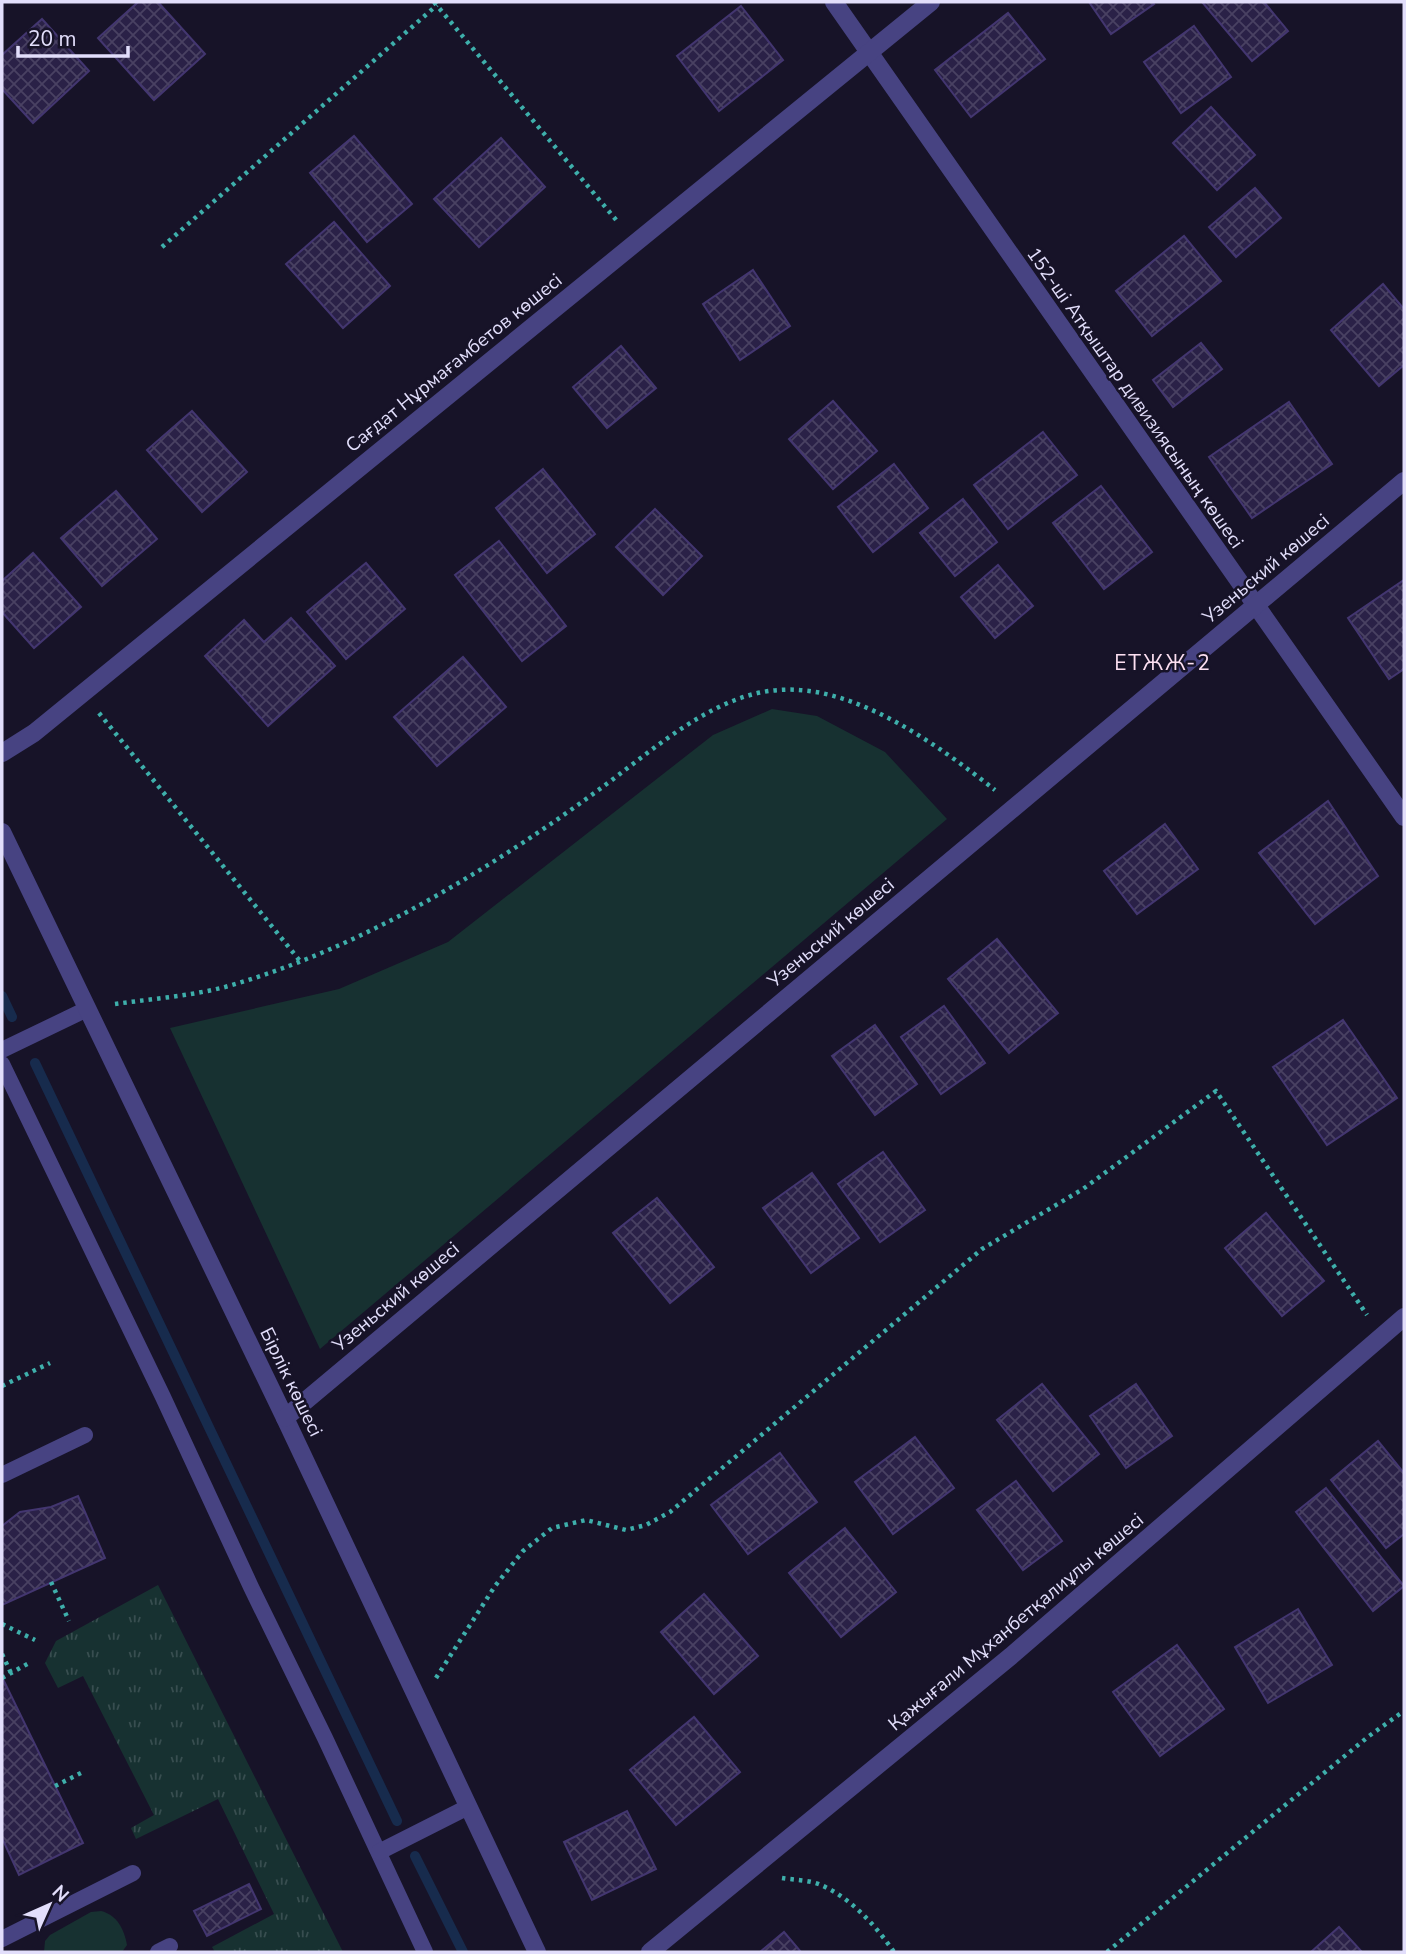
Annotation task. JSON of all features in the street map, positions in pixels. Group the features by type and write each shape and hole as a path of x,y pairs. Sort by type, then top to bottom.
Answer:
{"street":[{"name":"152-ші Атқыштар дивизиясының көшесі","path":"834,2 1404,817"},
{"name":"Сағдат Нұрмағамбетов көшесі","path":"2,753 34,733 83,694 931,2"},
{"name":"Узеньский көшесі","path":"285,1418 1404,481"},
{"name":"Бірлік көшесі","path":"2,832 285,1418 537,1952"},
{"name":"Қажығали Мұханбетқалиұлы көшесі","path":"650,1952 1011,1656 1404,1317"}],"lane":[{"path":"2,1050 87,1009"},
{"path":"2,1064 251,1587 326,1738 425,1952"},
{"path":"2,1475 85,1435"},
{"path":"379,1852 468,1807"},
{"path":"2,1939 133,1873"}],"path":[{"path":"162,247 435,4 635,243"},
{"path":"87,1009 223,987 300,961 387,924 466,879 539,832 687,726 719,707 752,693 782,689 822,692 890,718 947,752 1016,805"},
{"path":"83,694 300,961"},
{"path":"419,1706 495,1586 523,1551 552,1528 586,1520 626,1530 646,1525 670,1512 982,1249 1083,1189 1216,1091 1382,1336"},
{"path":"2,1386 50,1363"},
{"path":"51,1582 69,1621"},
{"path":"2,1623 35,1640"},
{"path":"2,1654 11,1673"},
{"path":"2,1678 29,1663"},
{"path":"1107,1952 1404,1711"},
{"path":"55,1786 83,1772"},
{"path":"743,1876 784,1878 819,1884 844,1898 878,1930 894,1952"}],"green space":[{"path":"772,709 817,716 885,752 947,819 320,1349 170,1028 339,989 448,942 713,735"},
{"path":"158,1585 343,1952 215,1952 212,1947 274,1914 218,1799 136,1839 131,1828 154,1815 83,1676 58,1688 45,1663 56,1641"},
{"path":"101,1911 115,1919 122,1928 127,1945 122,1952 44,1952 45,1941 50,1935 91,1912"}],"building":[{"path":"138,2 158,2 205,54 154,100 98,38"},
{"path":"1089,2 1152,2 1154,4 1111,34"},
{"path":"1202,2 1264,2 1288,31 1252,61"},
{"path":"741,6 783,60 719,111 677,56"},
{"path":"1008,13 1045,59 971,117 935,70"},
{"path":"42,19 89,71 33,123 2,89 2,55"},
{"path":"1194,26 1231,77 1181,113 1144,62"},
{"path":"1211,107 1255,155 1217,190 1173,143"},
{"path":"354,136 412,204 367,242 310,173"},
{"path":"501,138 545,187 479,247 434,199"},
{"path":"1255,188 1281,218 1236,257 1209,227"},
{"path":"334,222 390,286 343,328 286,264"},
{"path":"1184,236 1221,281 1152,336 1116,291"},
{"path":"753,270 790,326 740,360 703,304"},
{"path":"1383,284 1404,309 1404,365 1379,386 1331,330"},
{"path":"1201,343 1222,369 1173,407 1153,380"},
{"path":"621,346 656,388 607,428 573,387"},
{"path":"833,401 877,451 833,489 789,439"},
{"path":"1289,402 1332,464 1252,518 1209,457"},
{"path":"192,411 247,472 202,512 147,450"},
{"path":"1043,432 1077,475 1008,529 974,485"},
{"path":"894,464 928,508 873,552 838,507"},
{"path":"543,469 595,534 547,573 496,508"},
{"path":"1101,486 1152,552 1104,589 1053,523"},
{"path":"116,491 157,539 102,586 61,538"},
{"path":"963,499 997,542 955,576 920,533"},
{"path":"655,509 702,556 663,595 616,547"},
{"path":"499,541 566,626 522,661 455,575"},
{"path":"33,553 81,607 34,648 2,612 2,581"},
{"path":"366,563 405,609 346,659 307,612"},
{"path":"998,565 1033,606 995,638 961,597"},
{"path":"1404,580 1404,669 1389,679 1348,618"},
{"path":"291,618 335,666 268,726 205,656 244,620 264,642"},
{"path":"463,657 506,707 437,766 394,717"},
{"path":"1328,801 1378,876 1315,924 1259,853"},
{"path":"1165,824 1198,869 1137,914 1104,871"},
{"path":"997,939 1058,1013 1009,1053 948,979"},
{"path":"944,1006 985,1063 941,1094 901,1037"},
{"path":"1343,1020 1397,1098 1327,1145 1273,1067"},
{"path":"875,1025 917,1084 875,1115 832,1056"},
{"path":"883,1152 925,1210 880,1242 838,1184"},
{"path":"812,1173 859,1238 811,1273 763,1208"},
{"path":"657,1198 714,1267 670,1303 613,1233"},
{"path":"1266,1213 1324,1281 1282,1316 1225,1248"},
{"path":"1042,1384 1099,1454 1053,1491 997,1420"},
{"path":"1136,1384 1172,1436 1126,1468 1090,1416"},
{"path":"915,1437 954,1488 893,1534 855,1482"},
{"path":"1378,1441 1404,1473 1404,1534 1386,1548 1331,1480"},
{"path":"780,1453 817,1502 748,1554 711,1505"},
{"path":"1016,1481 1062,1541 1023,1570 977,1510"},
{"path":"1326,1488 1404,1586 1373,1611 1296,1512"},
{"path":"78,1496 105,1558 2,1605 2,1526 20,1512 51,1507"},
{"path":"845,1528 896,1592 841,1637 789,1573"},
{"path":"704,1594 758,1656 714,1694 661,1632"},
{"path":"1298,1609 1332,1665 1268,1703 1235,1647"},
{"path":"1177,1645 1224,1709 1160,1756 1113,1692"},
{"path":"2,1677 83,1843 19,1875 2,1838"},
{"path":"694,1717 740,1772 676,1825 630,1770"},
{"path":"627,1811 656,1869 592,1900 564,1842"},
{"path":"249,1884 261,1909 207,1936 194,1911"},
{"path":"1339,1927 1362,1952 1311,1952"},
{"path":"784,1932 801,1952 760,1952"}],"waterway":[{"path":"2,996 12,1017"},
{"path":"35,1063 397,1821"},
{"path":"415,1856 463,1952"}],"district":[{"name":"ЕТЖЖ-2","path":"1163,663"}]}
